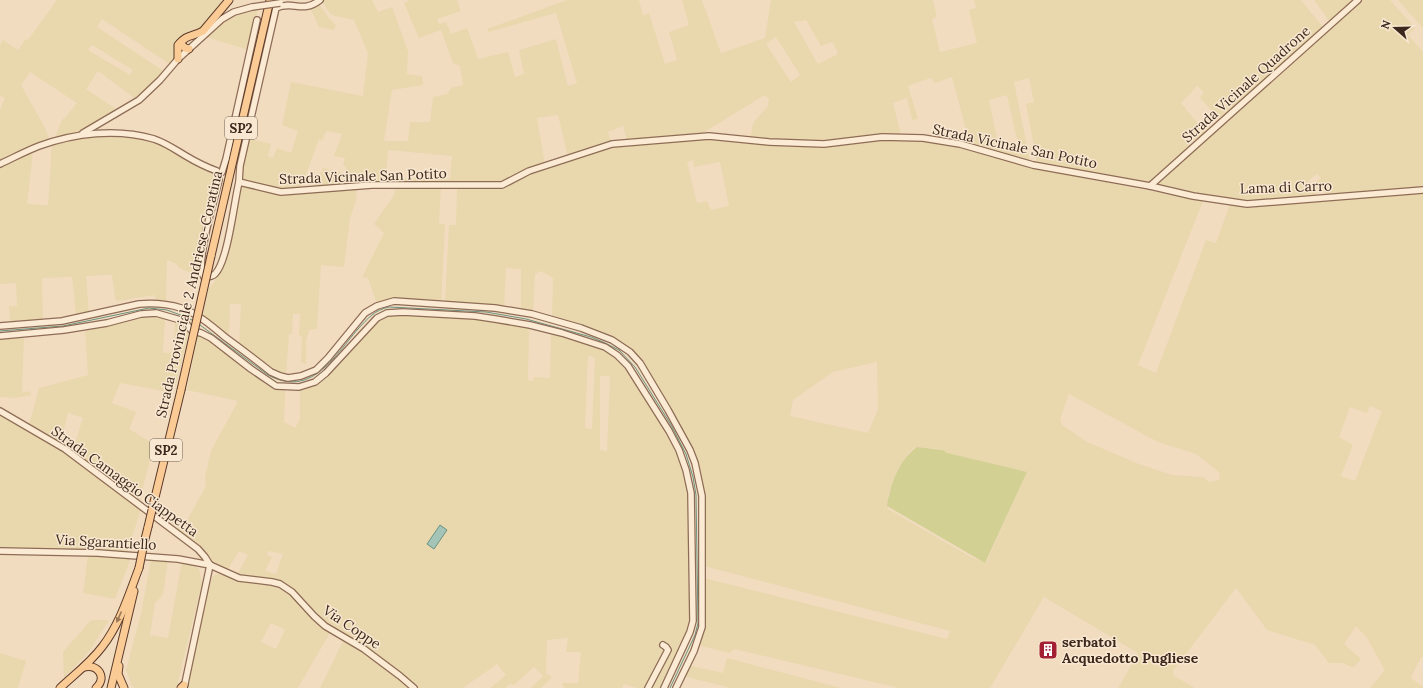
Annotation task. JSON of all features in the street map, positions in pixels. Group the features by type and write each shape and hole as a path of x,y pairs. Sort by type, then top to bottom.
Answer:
{"main road":[{"path":"178,59 178,46 180,43 190,35 198,34 203,31 229,0"},
{"name":"Strada Provinciale 2 Andriese-Coratina","path":"111,688 270,0"},
{"path":"180,43 185,48 189,49"},
{"path":"60,688 84,667 103,646 115,627 139,568"},
{"path":"121,646 118,674 124,688"},
{"path":"84,667 93,667 98,670 101,675 101,680 96,688"}],"street":[{"path":"79,135 139,100 160,80 178,59 222,19 234,12 252,7 294,0"},
{"path":"0,164 40,146 79,135 92,133 122,134 154,139 172,147 187,157 217,171 217,188 201,255 200,269 204,277 210,277 216,274 226,248 239,182 240,166 276,8 288,4 299,7 308,7 320,0"},
{"name":"Strada Vicinale Quadrone","path":"1150,186 1358,0"},
{"path":"218,175 222,172 226,158 257,20"},
{"name":"Strada Vicinale San Potito","path":"239,182 281,192 372,185 502,185 529,171 612,144 709,136 769,142 824,144 882,137 923,138 960,144 1033,166 1150,186"},
{"name":"Lama di Carro","path":"1150,186 1193,196 1247,204 1423,190"},
{"path":"0,326 62,320 139,304 150,303 181,308 212,326 271,372 288,378 308,374 316,370 328,358 365,313 377,306 394,302 495,308 532,314 581,328 612,340 630,352 644,371 679,430 695,463 702,496 702,628 694,651 677,687 668,680"},
{"path":"423,314 425,303"},
{"path":"103,312 105,323"},
{"path":"0,336 64,330 105,323 141,314 156,313 184,321 192,331 201,333 211,338 276,386 299,387 315,382 335,365 377,318 387,313 403,312 475,316 530,325 562,333 605,347 618,355 628,366 668,431 682,459 691,493 693,621 690,632 664,688"},
{"path":"530,325 532,314"},
{"path":"228,352 234,344"},
{"path":"328,358 335,365"},
{"path":"634,377 644,371"},
{"name":"Strada Camaggio Ciappetta","path":"0,411 65,449 198,549 210,565"},
{"name":"Via Sgarantiello","path":"0,551 98,553 178,558 210,565"},
{"path":"692,555 702,555"},
{"path":"183,687 210,565"},
{"name":"Via Coppe","path":"210,565 239,578 272,582 287,588 325,626 364,649 414,688"},
{"path":"648,688 668,650 664,645"}],"shaded area":[{"path":"57,0 226,0 201,32 190,33 175,41 174,62 171,65 102,19 97,27 165,72 137,100 98,71 86,89 119,111 83,132 53,141 63,118 64,119 77,103 30,72 21,85 45,128 50,142 0,162 0,109 5,98 0,96 0,45 3,40 18,50 26,39 28,40","holes":["92,45 133,70 130,75 88,50"]},
{"path":"372,0 378,12 392,7 408,51 407,74 422,76 423,85 392,90 384,141 408,141 410,122 430,122 433,97 447,94 451,88 463,85 460,66 453,63 441,30 419,38 404,3 410,0 457,0 461,11 437,19 439,24 446,22 451,34 467,28 478,59 508,52 515,77 524,74 519,50 556,39 568,86 577,83 556,13 489,32 487,29 567,0 639,0 643,16 649,13 665,64 677,60 669,32 689,25 682,0 702,0 721,53 765,38 771,0 933,0 937,17 932,19 940,52 977,43 969,10 976,8 974,0 1301,0 1323,27 1221,121 1200,98 1204,92 1197,86 1181,103 1206,134 1197,142 1189,133 1183,139 1191,148 1149,185 1037,163 1026,104 1034,102 1029,78 1014,82 1030,161 970,145 952,77 935,83 930,78 908,86 918,119 912,120 907,98 893,103 901,135 818,143 745,138 751,135 753,123 768,106 769,99 765,95 698,136 627,142 623,126 608,132 612,144 568,157 558,115 537,118 545,165 496,184 380,184 312,190 323,168 345,174 346,167 343,165 345,158 334,156 342,134 326,131 322,141 319,139 300,191 262,187 240,179 247,138 271,144 268,156 273,158 277,148 291,153 298,131 282,125 291,82 363,96 368,53 354,20 331,15 322,1","holes":["806,20 821,46 832,42 838,52 836,55 818,64 794,22","776,37 800,75 791,82 766,44","1007,95 1020,154 999,148 989,100","388,150 452,156 450,179 386,178"]},
{"path":"1314,0 1355,0 1330,22"},
{"path":"1362,0 1390,0 1415,28 1408,35 1423,52 1423,188 1328,196 1317,182 1321,178 1317,174 1309,180 1317,196 1259,202 1232,202 1156,185"},
{"path":"1398,0 1423,0 1423,28"},
{"path":"319,4 336,25 334,30 319,27 310,8"},
{"path":"258,9 249,50 206,37 233,14"},
{"path":"108,135 147,139 169,148 217,176 201,247 199,270 188,272 178,267 177,264 167,260 166,304 157,303 154,295 117,301 115,298 112,275 86,276 89,314 76,315 72,277 42,278 43,321 10,323 9,306 17,306 16,283 0,284 0,165 33,151 27,204 48,205 52,144 74,138"},
{"path":"701,139 764,145 845,143 882,139 937,142 1047,171 1203,201 1138,365 1156,373 1206,240 1216,243 1230,204 1423,193 1423,658 1421,657 1411,678 1423,688 1370,688 1385,670 1367,638 1356,626 1344,644 1361,659 1353,668 1343,663 1329,663 1315,645 1267,630 1236,588 1173,671 1174,676 1195,688 1118,688 1138,653 1044,597 990,688 899,688 734,649 730,653 697,645 702,633 704,578 947,639 950,631 704,566 703,497 694,454 644,369 615,340 552,318 553,278 541,271 535,274 533,313 521,310 521,269 506,268 504,307 445,304 449,225 456,225 457,187 493,187 610,147","holes":["693,160 694,167 720,162 729,206 711,210 707,201 697,203 687,162","877,362 878,409 868,433 790,416 793,400 833,372","1069,394 1158,442 1196,454 1220,473 1219,480 1209,482 1203,477 1172,475 1139,464 1087,442 1062,425 1060,419","1370,406 1382,411 1355,481 1341,476 1353,445 1339,437 1350,407 1367,413","916,447 942,449 945,453 1027,472 986,563 971,557 888,509 888,495 898,469 909,452"]},
{"path":"243,185 267,191 292,194 357,189 356,201 350,218 344,267 321,265 317,329 309,330 306,341 306,364 301,363 302,336 299,335 300,314 293,314 292,334 289,334 286,376 273,371 239,345 241,304 230,304 229,339 202,318 209,288 214,283 226,252 238,191"},
{"path":"396,187 441,187 439,223 445,225 441,303 401,301 377,304 368,278 362,277 384,233 374,224 394,195"},
{"path":"387,314 473,317 529,327 528,380 533,381 534,377 550,378 551,332 601,348 615,356 635,380 683,464 690,501 691,628 662,688 637,688 624,684 622,688 564,688 562,683 578,683 581,652 566,652 568,638 547,640 546,673 552,677 541,688 531,688 543,676 534,667 514,685 509,684 506,688 490,688 506,675 497,664 463,688 416,688 322,623 292,590 277,583 237,575 248,555 239,551 227,571 216,566 176,530 179,525 185,524 206,486 205,477 211,451 238,401 187,390 198,334 207,338 267,385 285,389 284,422 295,428 300,419 300,388 318,382 374,323","holes":["588,356 595,357 592,429 585,428","600,376 610,376 607,451 600,450","268,551 283,554 276,574 265,571 272,557 267,555"]},
{"path":"154,315 165,317 163,353 174,352 175,319 190,328 176,385 171,385 163,391 120,383 112,403 136,412 129,429 154,444 139,503 72,453 83,418 68,413 60,444 29,425 39,388 88,375 85,329"},
{"path":"24,335 22,393 30,391 31,395 15,398 0,397 0,338"},
{"path":"0,412 55,444 141,509 127,553 42,549 0,549"},
{"path":"917,447 943,450 947,453 1027,472 985,563 887,506 890,490 900,466 905,458"},
{"path":"440,525 447,530 434,549 427,544"},
{"path":"88,554 131,558 115,599 83,593"},
{"path":"151,559 168,560 163,595 155,603 150,635 168,638 182,561 193,564 199,569 202,583 177,686 174,688 135,688 132,686 126,670 141,614"},
{"path":"218,574 275,585 286,590 331,631 298,688 187,688 209,585 213,576","holes":["271,623 285,630 276,649 261,642"]},
{"path":"91,620 109,620 88,653 64,678 63,652"},
{"path":"344,639 410,688 320,688"},
{"path":"0,653 26,661 18,688 0,688"},
{"path":"727,658 841,688 731,688 683,676 688,665 723,673"}],"waterway":[{"path":"200,325 268,375 283,381 297,382 320,372 369,318 376,312 389,307 486,312 526,319 591,337 619,350 635,367 671,425 686,454 693,477 696,495 698,623 695,635 670,688"},
{"path":"0,331 63,326 149,308 167,310 194,321"}],"place":[{"name":"serbatoi Acquedotto Pugliese","path":"1048,650"}]}
